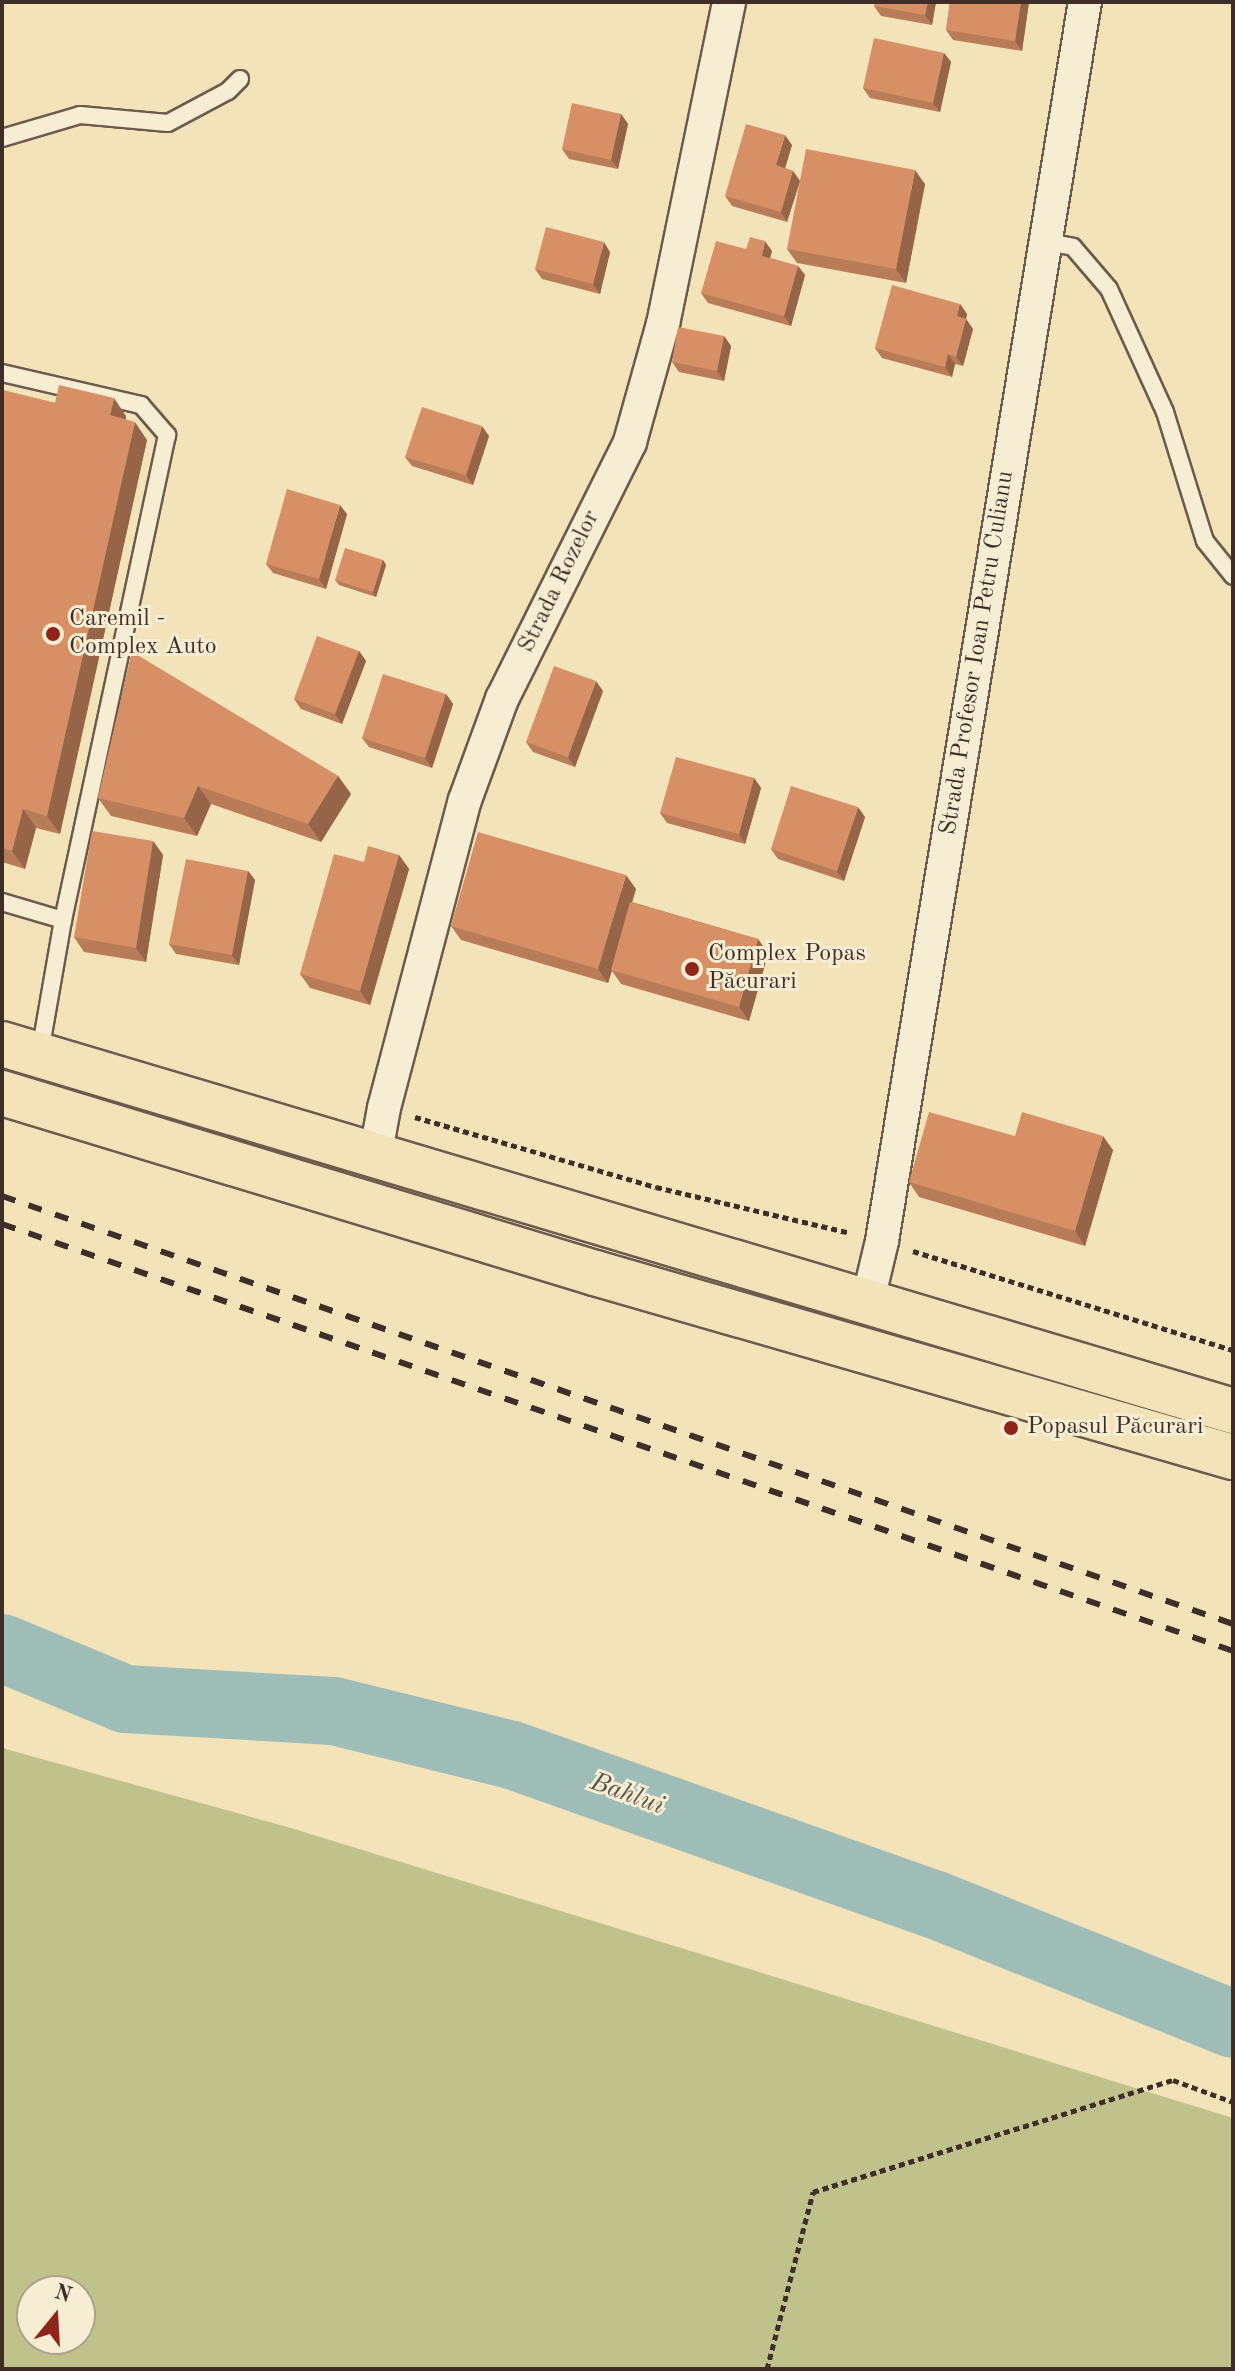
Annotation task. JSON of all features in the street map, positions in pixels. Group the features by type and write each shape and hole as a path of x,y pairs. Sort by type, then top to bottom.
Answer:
{"highway":[{"path":"20,1051 1233,1411"},
{"path":"2,1093 595,1273 1233,1457"}],"street":[{"name":"Strada Rozelor","path":"375,1157 384,1108 465,800 502,699 630,442 663,324 729,2"},
{"name":"Strada Profesor Ioan Petru Culianu","path":"867,1304 882,1241 1085,2"}],"lane":[{"path":"2,138 80,115 168,123 228,91 240,79"},
{"path":"1046,242 1073,247 1109,289 1165,412 1205,541 1233,576"},
{"path":"2,373 141,405 167,435 63,920 49,1018 20,1051"},
{"path":"2,902 63,920"}],"path":[{"path":"384,1108 656,1187 882,1241 1233,1350"},
{"path":"767,2369 813,2192 1173,2080 1233,2102"}],"green space":[{"path":"2,1748 291,1828 1233,2118 1233,2369 2,2369"}],"building":[{"path":"875,2 928,2 925,15 874,6"},
{"path":"950,2 1021,2 1015,41 946,30"},
{"path":"874,38 944,53 933,103 863,88"},
{"path":"572,103 621,114 611,160 562,149"},
{"path":"746,124 785,135 776,165 793,171 781,212 725,196"},
{"path":"806,149 915,170 896,269 787,249"},
{"path":"546,227 604,242 593,284 535,269"},
{"path":"750,237 765,241 762,256 798,266 784,316 701,293 716,241 746,249"},
{"path":"892,285 960,304 957,316 966,319 956,357 948,354 945,367 875,348"},
{"path":"678,327 724,336 717,371 672,362"},
{"name":"Caremil - Complex Auto","path":"59,385 114,398 110,415 135,422 47,816 23,809 12,851 2,848 2,390 55,403"},
{"path":"422,407 482,426 466,475 405,457"},
{"path":"287,489 340,505 319,579 266,564"},
{"path":"345,548 383,560 373,592 335,580"},
{"path":"317,636 359,651 335,714 294,699"},
{"path":"132,652 338,776 308,824 198,786 184,818 98,798"},
{"path":"554,666 596,681 568,757 526,742"},
{"path":"383,674 446,694 425,758 362,738"},
{"path":"676,757 754,778 739,834 660,813"},
{"path":"791,786 858,807 837,871 771,849"},
{"path":"92,831 153,841 136,948 74,937"},
{"path":"478,832 626,875 598,969 451,926"},
{"path":"368,846 399,855 360,991 300,974 334,854 364,862"},
{"path":"186,859 248,871 232,955 169,944"},
{"path":"630,902 758,939 739,1007 611,970"},
{"path":"929,1112 1015,1136 1022,1112 1103,1136 1075,1231 909,1182"}],"waterway":[{"name":"Bahlui","path":"2,1648 125,1699 334,1711 512,1755 936,1905 1233,2024"}],"railway":[{"path":"2,1196 1233,1624"},
{"path":"2,1224 1233,1651"}],"place":[{"name":"Caremil - Complex Auto","path":"53,634"},
{"name":"Complex Popas Păcurari","path":"692,969"},
{"name":"Popasul Păcurari","path":"1011,1428"}]}
